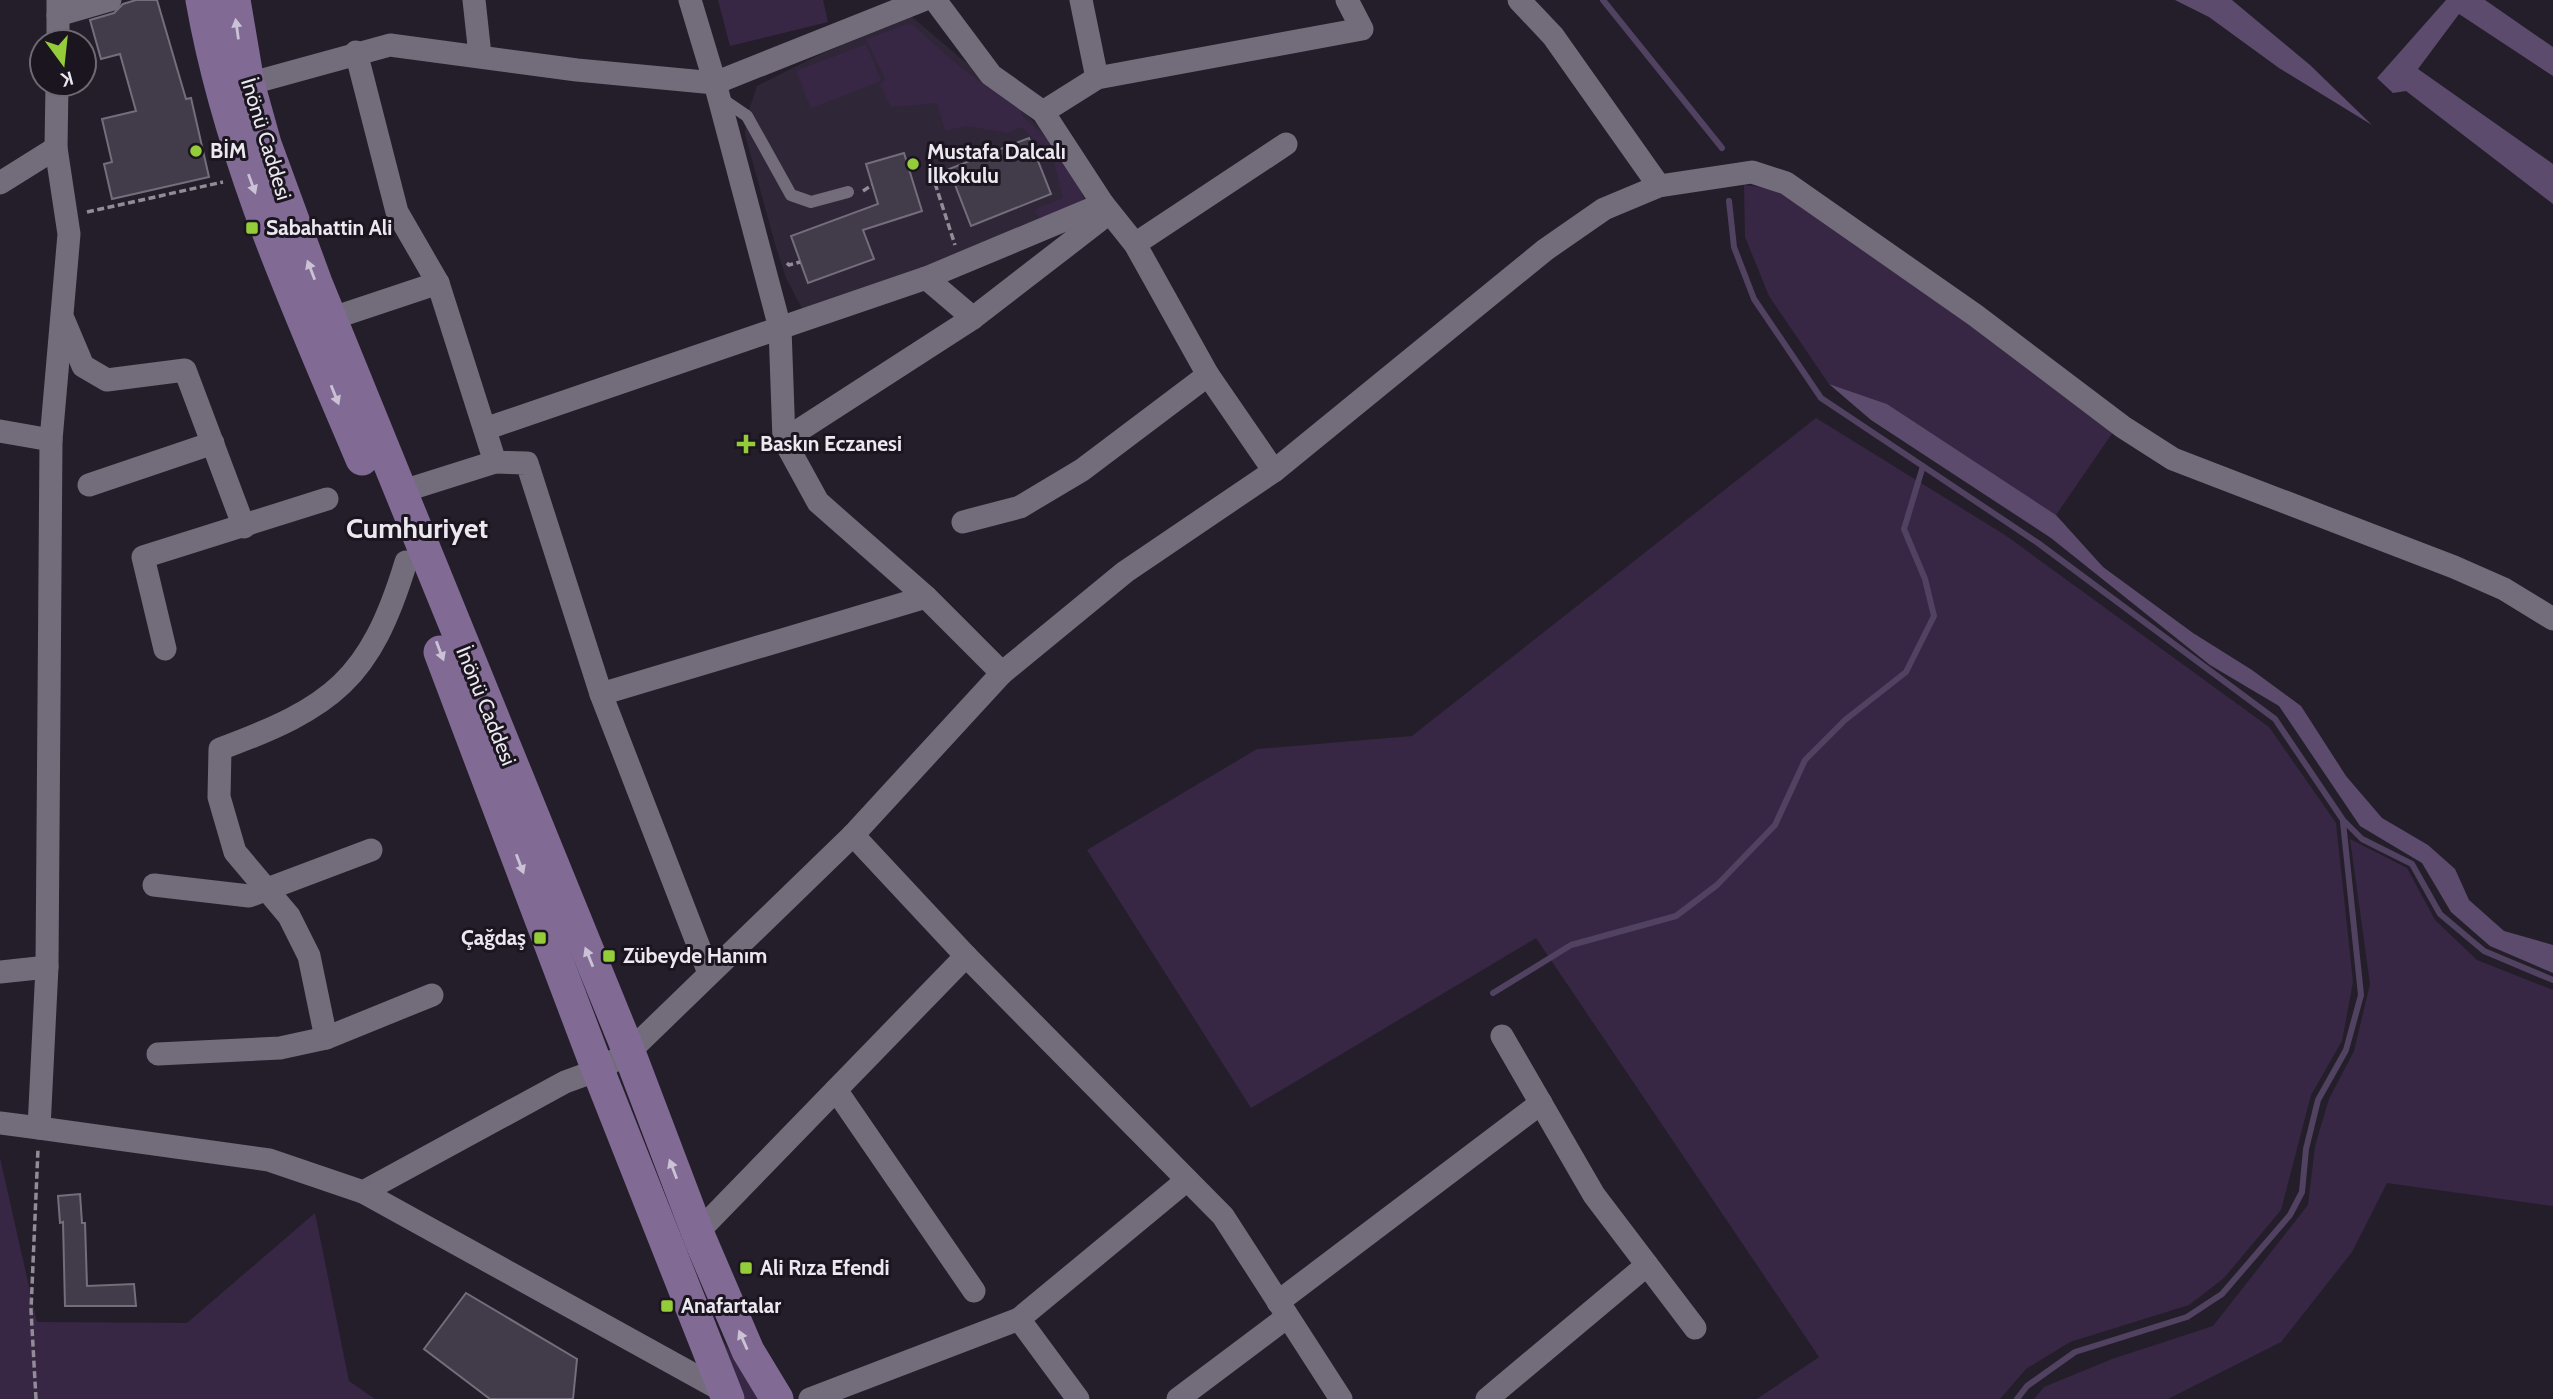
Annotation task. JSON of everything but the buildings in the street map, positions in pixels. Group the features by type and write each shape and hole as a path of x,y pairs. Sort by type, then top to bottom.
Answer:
{"main road":[{"name":"İnönü Caddesi","path":"202,0 234,88 285,203 629,1052 698,1232 748,1351 777,1399"},
{"name":"İnönü Caddesi","path":"234,0 234,88 249,176 288,280 406,562 598,1070 727,1396"}],"street":[{"path":"58,28 58,8 110,0"},
{"path":"474,0 480,55"},
{"path":"690,0 717,90 780,328 784,440 818,502 926,597 1002,673"},
{"path":"234,88 356,52 390,45 480,55 717,90 923,0"},
{"path":"935,0 991,75 1043,112 1106,209 1135,244 1208,375 1274,471"},
{"path":"1081,0 1097,78"},
{"path":"1043,112 1097,78 1362,29 1347,0"},
{"path":"1519,0 1552,36 1660,186"},
{"path":"356,52 397,212 438,283 495,462"},
{"path":"39,1128 47,967 51,440 69,234 55,148 57,98"},
{"path":"1135,244 1286,144"},
{"path":"0,183 55,148"},
{"path":"363,1192 565,1082 598,1070 629,1052 853,835 1002,673 1125,572 1274,471 1545,250 1604,209 1660,186 1697,178 1752,172 1786,183 1975,315 2123,427 2174,459 2454,567 2504,589 2553,619"},
{"path":"485,429 926,278 1106,209"},
{"path":"784,440 973,318 1106,209"},
{"path":"926,278 973,318"},
{"path":"330,319 438,283"},
{"path":"62,316 83,366 107,380 185,370 244,527"},
{"path":"963,522 1020,507 1082,470 1208,375"},
{"path":"0,431 51,440"},
{"path":"89,485 213,443"},
{"path":"400,492 495,462 527,463 601,694 709,973"},
{"path":"165,649 143,557 327,499"},
{"path":"326,1038 309,956 289,916 234,852 219,797 220,749 308,711 335,692 357,670 390,613 406,562"},
{"path":"601,694 926,597"},
{"path":"853,835 966,956 1223,1216 1341,1399"},
{"path":"154,886 249,895 371,850"},
{"path":"698,1232 966,956"},
{"path":"0,972 47,967"},
{"path":"159,1054 280,1048 326,1038 432,995"},
{"path":"1502,1036 1594,1195 1695,1328"},
{"path":"836,1090 974,1291"},
{"path":"1178,1399 1283,1309 1541,1103"},
{"path":"0,1123 269,1160 363,1192 727,1396"},
{"path":"810,1399 1019,1319 1187,1180"},
{"path":"1487,1399 1647,1265"},
{"path":"1019,1319 1078,1399"}],"lane":[{"path":"717,90 747,116 791,195 811,202 848,192"}],"path":[{"path":"932,163 935,184 963,263"},
{"path":"935,184 951,174"},
{"path":"67,216 249,176"},
{"path":"36,1399 31,1310 39,1128"}],"shaded area":[{"path":"718,0 823,0 828,22 730,46"},
{"path":"2175,0 2232,0 2310,65 2372,125 2279,68 2209,17"},
{"path":"2446,0 2485,0 2553,47 2553,76 2459,14 2418,69 2553,164 2553,204 2406,91 2393,93 2377,78"},
{"name":"Mustafa Dalcalı İlkokulu","path":"911,16 1025,113 1056,143 1089,205 804,312 786,278 745,134 747,116 757,86 821,54"},
{"path":"910,23 976,79 1005,97 1019,102 1022,116 1069,158 1086,206 1042,218 1035,214 1038,208 1063,198 1053,157 1021,127 1007,133 966,126 945,131 937,103 891,107 880,85 885,79 866,39"},
{"path":"866,44 881,81 811,108 796,71"},
{"path":"1744,185 1776,189 1989,333 2113,432 2056,515 1887,404 1829,384 1769,296 1745,237"},
{"path":"1829,384 1887,404 2056,515 2103,567 2193,633 2252,670 2301,706 2346,776 2382,818 2428,845 2455,869 2469,900 2504,931 2553,945 2553,973 2490,946 2451,912 2422,863 2360,826 2279,706 2210,665 2051,538 1871,420"},
{"path":"1816,418 2005,535 2269,727 2336,823 2353,982 2342,1041 2311,1095 2281,1210 2224,1278 2189,1305 2070,1342 2026,1369 2000,1399 1757,1399 1819,1357 1536,938 1251,1108 1087,850 1257,749 1412,736"},
{"path":"2350,839 2407,868 2435,920 2477,960 2553,990 2553,1206 2387,1183 2352,1252 2281,1342 2168,1399 2034,1399 2044,1387 2112,1359 2213,1326 2308,1205 2315,1146 2329,1099 2354,1051 2370,984"},
{"path":"0,1158 37,1322 187,1323 315,1213 349,1381 375,1399 0,1399"},
{"path":"723,1341 761,1399 744,1399"}],"waterway":[{"path":"1603,0 1722,148"},
{"path":"1729,201 1734,247 1754,299 1821,398 2038,543 2275,719 2343,820 2362,839 2412,864 2440,914 2484,951 2553,980"},
{"path":"1493,993 1571,945 1676,916 1717,885 1775,825 1805,760 1845,720 1906,672 1934,616 1925,579 1904,529 1923,466"},
{"path":"2017,1399 2027,1386 2075,1352 2187,1317 2222,1294 2290,1215 2302,1192 2306,1149 2318,1100 2346,1050 2361,995 2343,822"}],"place":[{"name":"BİM","path":"196,151"},
{"name":"Mustafa Dalcalı İlkokulu","path":"913,164"},
{"name":"Sabahattin Ali","path":"252,228"},
{"name":"Baskın Eczanesi","path":"746,444"},
{"name":"Çağdaş","path":"540,938"},
{"name":"Zübeyde Hanım","path":"609,956"},
{"name":"Ali Rıza Efendi","path":"746,1268"},
{"name":"Anafartalar","path":"667,1306"}],"district":[{"name":"Cumhuriyet","path":"417,528"}]}
